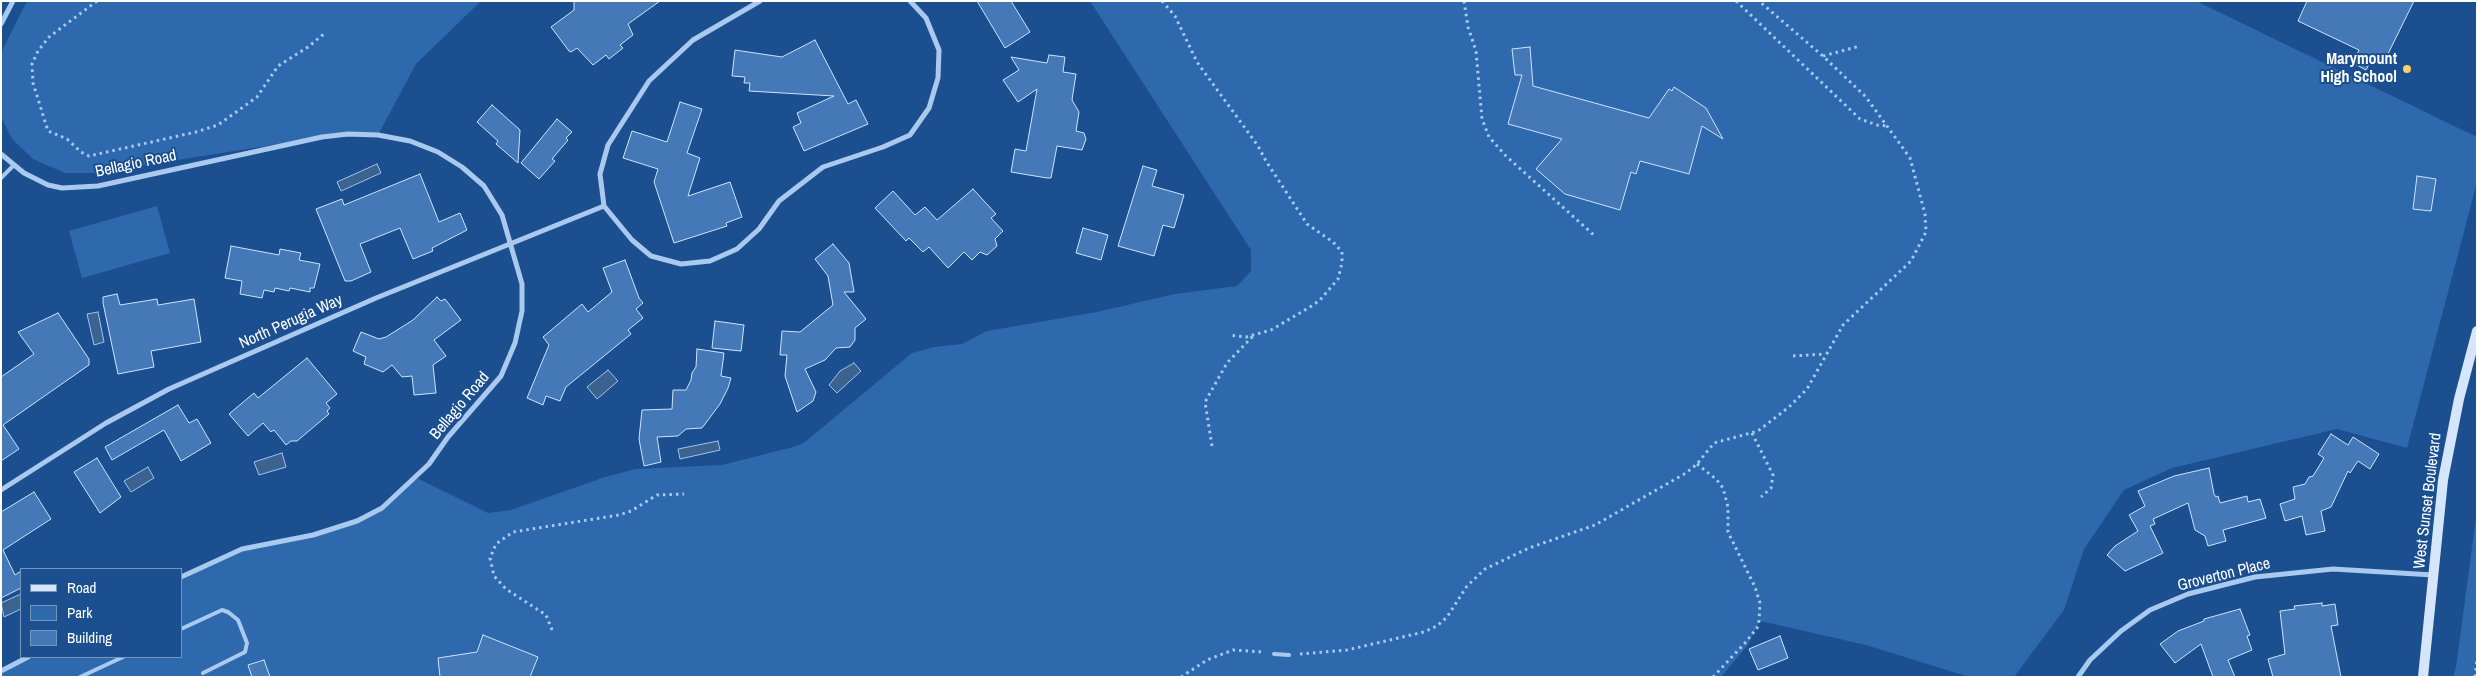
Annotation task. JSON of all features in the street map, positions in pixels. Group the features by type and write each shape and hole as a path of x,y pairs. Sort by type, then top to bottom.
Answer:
{"main road":[{"name":"West Sunset Boulevard","path":"2423,677 2438,516 2449,443 2477,331"}],"street":[{"path":"1,24 13,1"},
{"path":"760,1 693,40 648,81 608,145 600,174 604,206 632,240 651,256 681,264 710,261 737,249 759,229 778,201 822,167 883,147 910,134 929,108 938,78 939,50 926,18 910,1"},
{"name":"Bellagio Road","path":"1,154 13,166 48,185 62,188 98,186 322,137 378,135 410,141 438,152 462,167 484,186 502,215 522,284 522,310 515,343 501,376 448,437 429,464 382,508 357,521 313,535 242,549 182,577"},
{"name":"North Perugia Way","path":"1,490 106,423 169,389 376,298 604,206"},
{"name":"Groverton Place","path":"2078,677 2090,660 2121,631 2150,610 2188,594 2256,577 2333,569 2433,575"},
{"path":"1,671 26,658"}],"lane":[{"path":"1,178 13,166"},
{"path":"182,629 222,610 238,620 248,643 245,652 203,673"},
{"path":"1274,654 1289,655"},
{"path":"80,677 121,658"}],"path":[{"path":"97,1 49,37 38,51 32,64 33,83 48,131 67,140 89,156 196,132 218,125 257,97 278,66 308,47 325,33"},
{"path":"1162,1 1176,16 1197,62 1258,146 1266,162 1307,224 1333,242 1342,252 1342,263 1338,278 1320,300 1294,319 1271,330 1254,335 1229,335"},
{"path":"1464,1 1468,27 1476,51 1482,119 1489,137 1506,156 1596,238"},
{"path":"1736,1 1860,119 1877,125 1888,126"},
{"path":"1289,655 1347,650 1424,632 1437,626 1447,617 1467,586 1485,570 1529,548 1595,526 1697,464 1714,443 1752,433 1773,420 1807,389 1826,354 1848,321 1911,261 1926,232 1925,214 1910,158 1866,97 1823,56 1759,1"},
{"path":"1823,56 1860,46"},
{"path":"1212,446 1205,402 1227,363 1254,335"},
{"path":"1793,356 1826,354"},
{"path":"1752,433 1772,475 1771,488 1761,498"},
{"path":"1697,464 1716,479 1723,488 1728,507 1728,532 1755,587 1760,603 1757,628 1746,643 1714,677"},
{"path":"552,630 546,615 506,589 494,576 490,558 496,544 513,532 619,515 631,511 657,495 684,494"},
{"path":"1181,677 1207,660 1233,650 1274,654"},
{"path":"2475,677 2477,659"}],"green space":[{"path":"27,1 481,1 416,64 378,135 322,137 96,173 65,173 33,159 12,139 1,117 1,53"},
{"path":"1090,1 2196,1 2477,137 2477,182 2407,448 2337,429 2172,468 2124,490 2084,549 2064,610 2014,677 1969,677 1866,645 1760,621 1747,646 1721,677 1,677 1,671 26,658 182,658 182,577 242,549 334,529 382,508 415,477 488,513 511,510 602,478 635,469 722,465 797,446 805,442 912,353 934,347 962,344 987,331 1097,312 1175,294 1237,286 1251,271 1251,250"},
{"path":"157,206 170,253 82,278 69,231"},
{"path":"2477,510 2477,677 2453,677 2456,667"}],"shaded area":[{"path":"377,164 381,173 341,191 337,182"},
{"path":"98,312 104,342 94,345 87,314"},
{"path":"854,363 861,371 837,393 829,385 840,371"},
{"path":"608,370 618,381 597,399 587,387"},
{"path":"718,441 720,450 680,459 678,449"},
{"path":"282,453 286,467 259,475 254,462"},
{"path":"148,467 154,478 131,492 124,481"},
{"path":"20,594 20,609 4,617 1,603"}],"building":[{"path":"574,1 660,1 628,24 633,35 620,45 623,48 609,59 606,55 593,65 577,48 571,52 569,51 551,27 574,10"},
{"path":"977,1 1011,1 1030,32 1005,48"},
{"path":"2307,1 2414,1 2384,62 2373,57 2366,70 2353,63 2359,50 2298,21"},
{"path":"815,40 848,104 856,100 868,124 804,151 793,127 801,123 797,113 834,96 749,91 750,83 744,83 745,77 732,76 735,50 782,57"},
{"path":"1530,47 1533,86 1649,118 1669,89 1672,91 1674,87 1706,108 1723,139 1702,126 1689,174 1640,161 1636,174 1631,172 1620,210 1565,194 1536,169 1562,139 1508,124 1522,75 1515,75 1512,49"},
{"path":"1049,55 1065,57 1063,72 1076,74 1072,100 1079,112 1076,131 1084,133 1086,139 1082,150 1057,146 1051,178 1011,172 1015,149 1026,151 1037,89 1018,102 1003,80 1019,70 1011,57 1047,63"},
{"path":"680,102 702,109 687,153 700,158 688,196 730,182 742,217 726,223 727,226 674,243 654,182 658,169 623,158 632,131 667,142"},
{"path":"492,105 520,130 518,163 496,144 498,141 477,122"},
{"path":"557,119 572,132 566,138 568,140 552,159 555,161 539,179 521,163"},
{"path":"1143,166 1157,170 1152,186 1184,195 1174,228 1163,225 1154,256 1118,246"},
{"path":"420,174 439,222 460,213 467,230 432,248 433,251 413,259 400,228 360,244 371,272 351,281 345,281 316,209 342,199 344,205"},
{"path":"2417,176 2436,179 2431,211 2413,209"},
{"path":"973,189 996,214 991,218 1003,231 995,239 997,246 987,255 980,252 972,260 964,252 948,268 929,247 923,252 909,238 906,241 875,208 893,191 915,215 925,207 937,220"},
{"path":"1083,228 1108,235 1101,260 1076,253"},
{"path":"833,244 849,263 854,292 844,292 866,319 855,328 855,340 850,347 836,348 825,360 805,369 816,392 813,401 797,412 785,376 787,355 780,355 782,331 800,332 833,305 828,276 815,259"},
{"path":"231,246 279,255 280,249 301,253 299,260 320,264 314,288 310,288 310,292 290,288 289,291 275,288 274,292 264,290 262,298 240,294 242,281 225,278"},
{"path":"625,260 639,298 643,303 636,309 643,318 628,330 631,334 566,387 560,401 546,396 543,405 527,398 549,345 543,337 582,304 588,312 612,292 603,268"},
{"path":"117,294 120,305 157,299 158,305 194,299 201,342 151,351 154,367 118,374 103,303 103,297"},
{"path":"437,297 441,301 445,299 461,320 434,340 446,356 433,365 436,393 414,395 412,376 402,377 392,365 383,372 364,364 366,357 353,351 361,332 379,339 386,337 413,320"},
{"path":"58,313 89,359 89,365 3,425 19,449 1,461 1,377 34,354 18,332"},
{"path":"715,321 744,325 741,351 712,348"},
{"path":"697,349 724,353 721,376 731,378 728,388 720,404 702,428 686,429 678,436 657,437 661,462 644,466 639,439 642,410 672,409 673,390 686,390 691,380 692,373 696,367"},
{"path":"307,358 337,394 326,403 330,408 327,411 329,414 297,441 291,441 286,445 274,430 271,432 263,423 248,436 229,414 254,393 258,398"},
{"path":"178,405 189,423 197,419 211,443 181,461 164,430 112,460 105,447"},
{"path":"2331,434 2348,445 2353,437 2379,454 2370,469 2358,461 2350,473 2348,471 2331,507 2321,511 2325,531 2306,535 2302,516 2285,521 2280,504 2295,499 2293,487 2305,484 2309,477 2313,476 2324,458 2318,454"},
{"path":"97,458 121,497 100,513 74,472"},
{"path":"2209,468 2214,494 2216,497 2218,496 2220,503 2247,496 2248,502 2260,499 2266,518 2223,530 2226,541 2208,546 2205,536 2195,530 2188,503 2153,519 2155,524 2150,526 2163,553 2125,571 2107,555 2115,546 2138,531 2129,515 2145,506 2138,491 2174,476"},
{"path":"34,492 51,519 3,550 15,575 20,572 20,588 1,598 1,512"},
{"path":"2322,603 2322,606 2335,604 2338,625 2331,626 2341,677 2273,677 2268,659 2285,654 2280,611 2295,609 2294,606"},
{"path":"2240,609 2250,635 2247,636 2252,650 2228,660 2235,677 2213,677 2201,644 2175,663 2160,644 2178,631 2204,621 2204,619"},
{"path":"483,635 538,657 530,677 440,677 438,658 477,652"},
{"path":"1780,636 1788,658 1758,670 1749,649"},
{"path":"264,660 270,677 252,677 248,665"}],"place":[{"name":"Marymount High School","path":"2407,69"}]}
